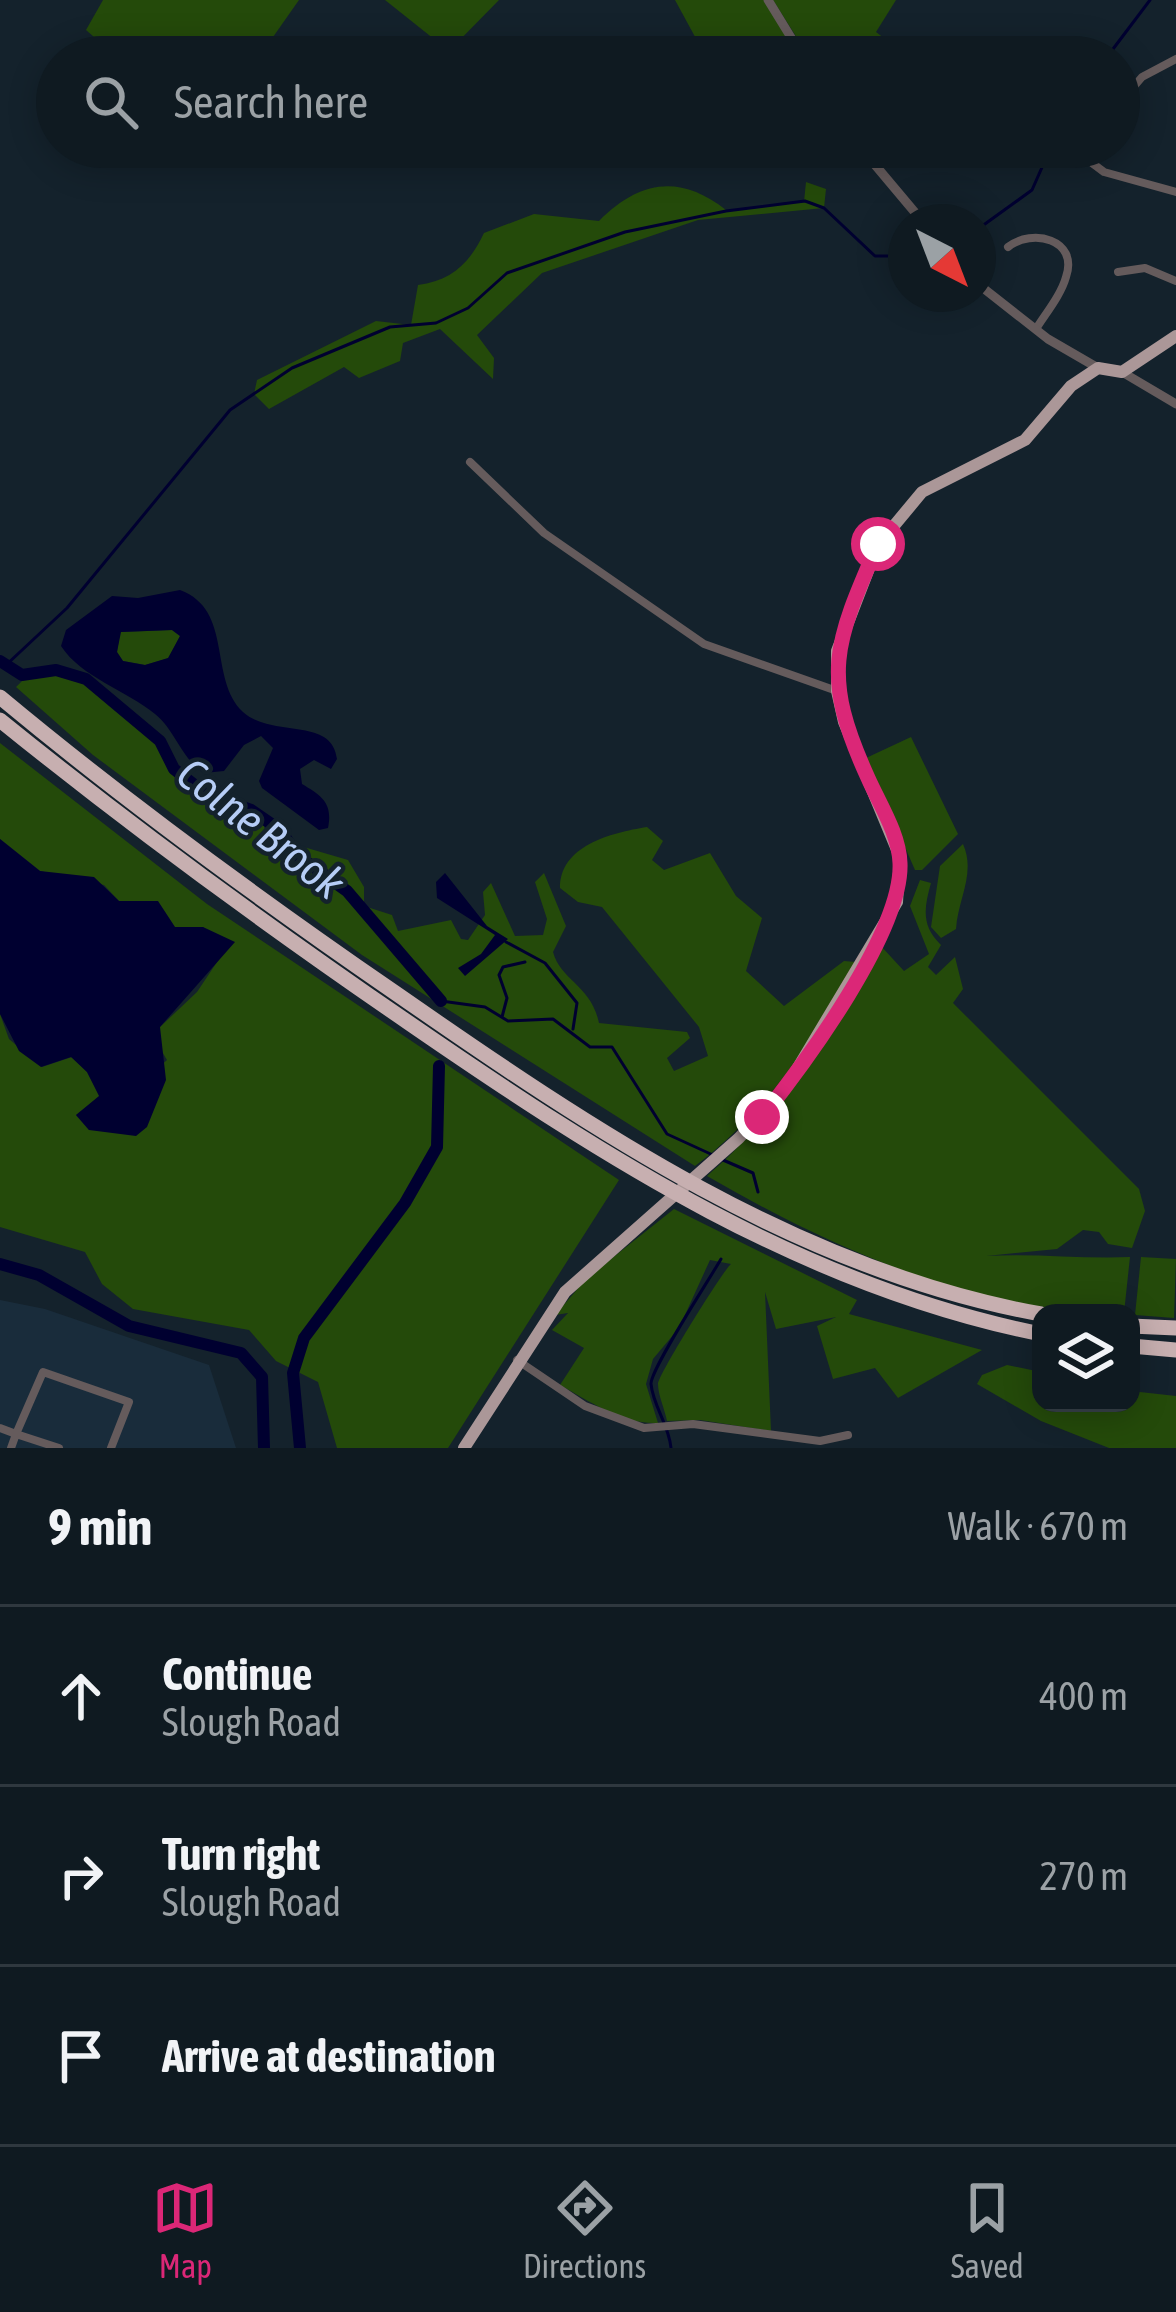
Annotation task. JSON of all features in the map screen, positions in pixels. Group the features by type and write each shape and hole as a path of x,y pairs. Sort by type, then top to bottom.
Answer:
{"highway":[{"path":"0,697 199,853 433,1019 686,1179 832,1255 895,1279 1032,1312"},
{"path":"0,720 189,868 433,1040 629,1166 803,1260 888,1295 1032,1332"},
{"path":"1140,1326 1176,1328"},
{"path":"1140,1347 1176,1350"}],"main road":[{"path":"464,1448 565,1292 762,1117 806,1061 897,902 897,844 844,722 837,691 837,651 878,544 902,510 944,477 1025,440 1071,386 1098,368 1122,372 1176,336"}],"street":[{"path":"768,0 790,36"},
{"path":"1140,79 1175,60"},
{"path":"878,168 908,204"},
{"path":"1096,168 1176,192"},
{"path":"1008,247 1031,234 1044,236 1060,246 1068,260 1068,274 1036,329"},
{"path":"1118,272 1145,268 1176,281"},
{"path":"996,298 1098,368"},
{"path":"1122,372 1176,404"},
{"path":"470,462 544,533 704,644 837,691"},
{"path":"517,1360 585,1406 644,1428 667,1426 820,1441 848,1435"},
{"path":"11,1448 36,1380 44,1372 129,1402 111,1448"},
{"path":"0,1428 59,1448"}],"shaded area":[{"path":"180,590 197,600 208,613 226,682 243,712 270,725 313,732 333,746 337,759 331,769 314,760 300,769 302,784 327,806 328,828 319,830 262,788 259,781 273,748 261,736 244,745 224,771 204,773 155,714 92,675 61,646 66,630 112,596 138,598","holes":["172,630 180,636 168,658 145,665 123,661 117,652 121,632"]},
{"path":"0,839 40,871 94,877 119,901 158,901 175,927 203,927 235,942 160,1027 166,1080 147,1127 136,1136 89,1130 76,1115 99,1096 87,1072 71,1057 41,1067 19,1051 0,1014"},
{"path":"445,873 487,926 508,939 465,976 458,968 481,954 495,935 437,898 436,882"},
{"path":"0,1300 45,1309 209,1365 236,1448 0,1448"}],"green space":[{"path":"103,0 299,0 274,36 93,36 86,30"},
{"path":"385,0 499,0 464,36 430,36"},
{"path":"675,0 768,0 790,36 695,36"},
{"path":"773,0 896,0 876,32 881,36 796,36"},
{"path":"806,182 826,189 824,208 698,220 542,273 477,335 494,358 493,379 440,329 403,343 400,361 359,378 344,367 269,409 254,394 257,380 376,321 411,325 418,285 458,269 484,233 534,214 599,221 630,197 661,187 693,191 726,210 804,202"},
{"path":"172,630 180,636 169,658 145,665 123,661 117,652 120,632"},
{"path":"65,675 87,684 159,743 169,768 200,794 264,826 269,848 304,878 310,875 290,843 348,860 364,887 364,906 392,915 398,931 451,920 461,939 468,940 485,915 483,892 491,883 515,936 543,935 547,919 535,882 544,873 566,926 553,952 562,970 590,1000 599,1023 687,1032 690,1038 667,1058 674,1071 708,1056 699,1027 602,907 578,902 560,888 568,862 590,844 647,827 663,841 652,860 664,870 710,853 736,896 762,918 746,971 784,1006 844,961 856,962 787,1073 745,1122 695,1166 362,955 93,755 16,687 26,677"},
{"path":"911,737 958,834 922,870 915,870 866,758"},
{"path":"0,743 207,904 619,1180 448,1448 337,1448 318,1382 276,1361 249,1330 133,1309 102,1284 85,1252 0,1227 0,1014 9,1039 42,1067 72,1057 87,1072 100,1096 76,1115 89,1130 167,1060 158,1045 160,1027 197,992 225,950 203,927 175,928 158,902 119,901 104,885 40,871 0,839"},
{"path":"963,844 968,865 956,929 941,938 931,927 940,866"},
{"path":"920,880 931,883 926,916 941,945 928,967 936,975 955,957 963,989 953,1003 1139,1189 1145,1211 1132,1248 1108,1244 1099,1232 1083,1230 1057,1249 986,1256 1130,1257 1125,1304 1032,1305 960,1289 855,1251 707,1176 782,1097 880,945 904,971 929,954 910,906"},
{"path":"674,1209 857,1300 849,1314 982,1350 898,1398 875,1368 833,1379 817,1326 836,1317 776,1329 765,1292 771,1431 700,1420 667,1421 658,1388 661,1376 731,1264 710,1260 679,1328 653,1359 646,1384 658,1423 607,1411 560,1385 584,1348 552,1330 568,1313 555,1315 587,1278"},
{"path":"1141,1257 1176,1259 1174,1318 1140,1315 1140,1304 1136,1304"},
{"path":"1007,1365 1032,1370 1032,1412 1140,1412 1140,1392 1176,1396 1176,1448 1109,1448 1041,1421 977,1384 982,1375"}],"waterway":[{"path":"1123,36 1150,0"},
{"path":"996,216 1032,190 1042,168"},
{"path":"5,666 67,608 230,410 292,368 390,327 436,323 468,308 507,273 625,232 726,211 805,201 824,208 875,256 888,256"},
{"name":"Colne Brook","path":"0,661 22,675 56,670 86,679 160,741 174,769 206,794 251,810 280,830 298,856 347,891 441,1001"},
{"path":"506,942 545,963 577,1003 573,1029"},
{"path":"502,1017 507,998 499,975 503,967 525,962"},
{"path":"441,1001 485,1007 508,1021 553,1019 590,1047 612,1047 667,1134 715,1156"},
{"name":"Colne Brook","path":"300,1448 293,1373 304,1338 405,1203 437,1147 439,1066"},
{"path":"723,1160 753,1173 758,1192"},
{"path":"671,1448 652,1392 653,1375 721,1259"},
{"path":"0,1264 39,1275 129,1326 241,1353 262,1377 264,1448"}],"route":[{"path":"762,1117 806,1061 897,902 900,857 893,832 844,722 837,691 837,651 878,544"}]}
